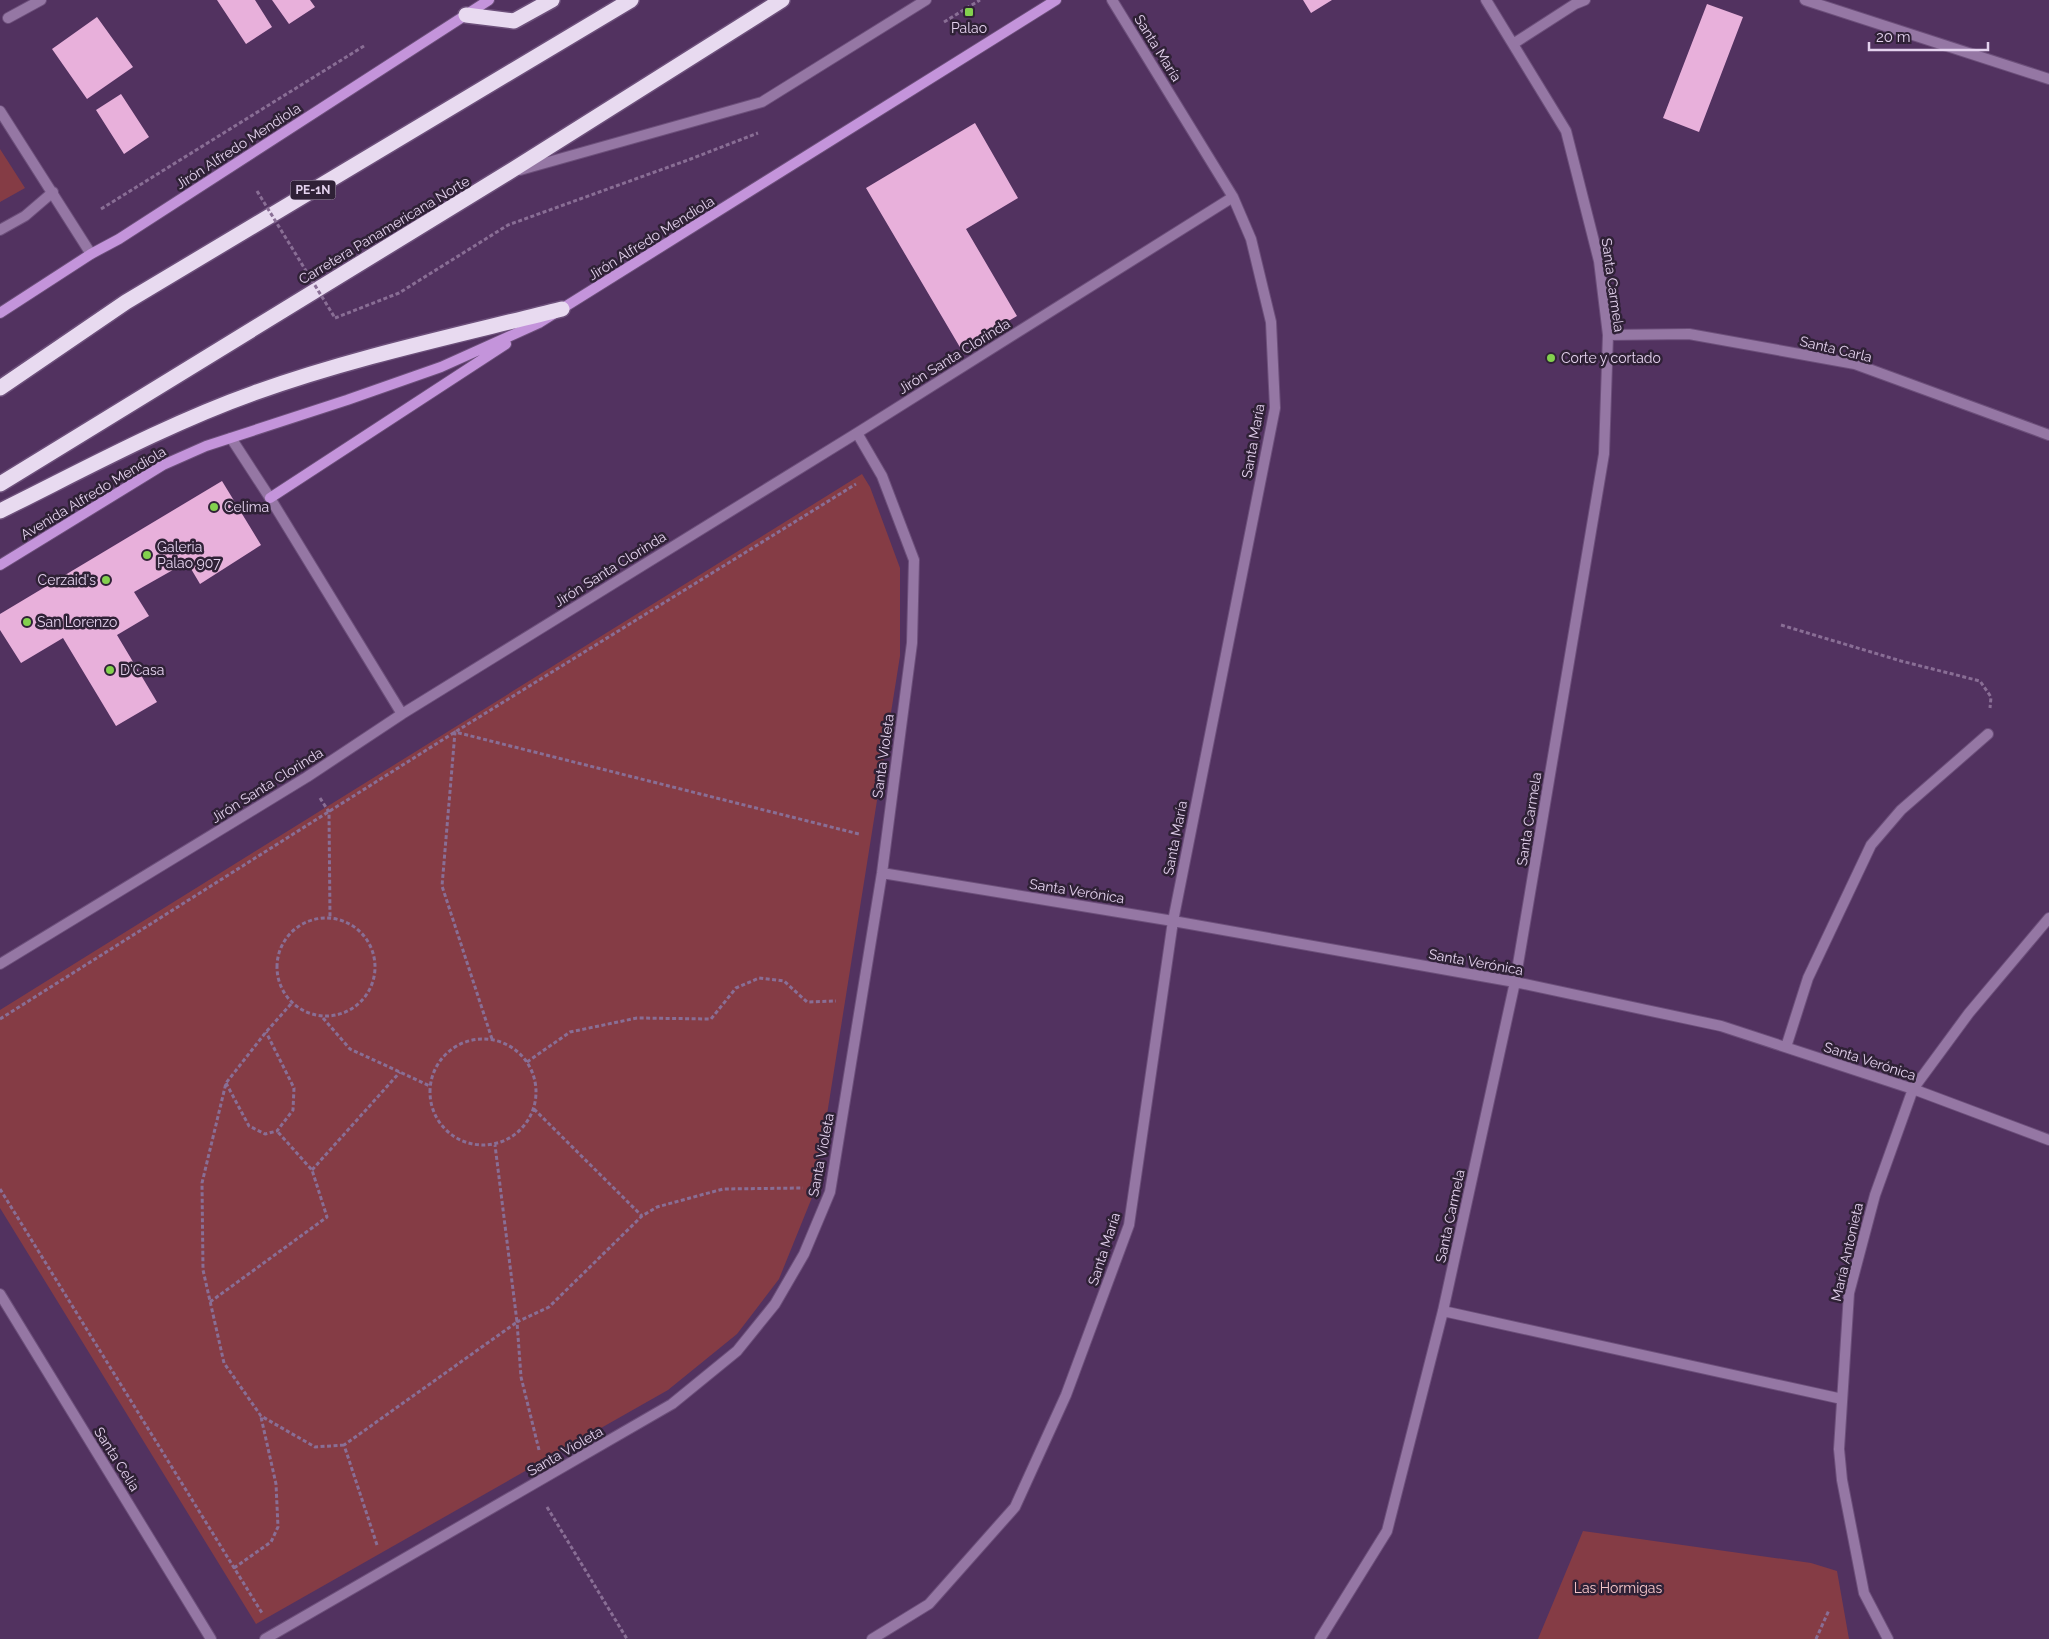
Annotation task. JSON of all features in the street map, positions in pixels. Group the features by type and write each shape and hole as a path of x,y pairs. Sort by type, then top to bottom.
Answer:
{"highway":[{"path":"466,15 514,21 552,0"},
{"name":"PE-1N","path":"0,388 126,302 631,0"},
{"name":"Carretera Panamericana Norte","path":"0,484 509,172 782,0"},
{"path":"0,512 152,436 254,393 352,362 562,309"}],"main road":[{"name":"Jirón Alfredo Mendiola","path":"0,313 91,254 119,240 489,0"},
{"name":"Jirón Alfredo Mendiola","path":"231,438 441,367 539,322 1056,0"},
{"path":"270,498 539,322"},
{"name":"Avenida Alfredo Mendiola","path":"0,565 163,465 206,446 231,438"}],"street":[{"path":"8,18 41,0"},
{"path":"509,172 762,102 926,0"},
{"name":"Santa María","path":"872,1639 929,1604 1015,1507 1066,1395 1129,1225 1173,921 1275,408 1271,322 1250,239 1233,197 1112,0"},
{"name":"Santa Carmela","path":"1320,1639 1387,1531 1443,1310 1515,982 1604,454 1608,335 1599,261 1566,131 1486,0"},
{"path":"1513,44 1575,4 1586,0"},
{"path":"1805,0 2049,79"},
{"path":"0,111 91,254"},
{"path":"0,230 25,216 53,192"},
{"name":"Jirón Santa Clorinda","path":"0,964 307,777 402,714 857,433 1233,197"},
{"name":"Santa Carla","path":"1608,335 1689,334 1855,364 2049,435"},
{"name":"Santa Violeta","path":"265,1639 672,1404 736,1351 775,1304 804,1254 830,1192 882,873 912,644 914,560 882,476 857,433"},
{"path":"231,438 270,498 402,714"},
{"path":"1786,1048 1808,978 1871,845 1901,810 1988,734"},
{"name":"Santa Verónica","path":"882,873 1173,921 1515,982 1721,1026 1913,1089 2049,1140"},
{"name":"María Antonieta","path":"1888,1639 1864,1593 1842,1480 1839,1449 1849,1293 1875,1195 1913,1089 1969,1012 2049,918"},
{"name":"Santa Celia","path":"0,1294 212,1639"},
{"path":"1443,1310 1842,1399"}],"path":[{"path":"101,209 372,42"},
{"path":"257,191 335,318 398,293"},
{"path":"0,1019 455,732 861,481"},
{"path":"1781,625 1901,661 1980,681 1991,697 1988,734"},
{"path":"455,732 860,834 861,825"},
{"path":"455,732 442,886 492,1039"},
{"path":"307,777 329,812 330,918"},
{"path":"322,1018 347,1013 367,996 376,971 371,946 354,926 330,918 304,922 284,939 276,964 281,989 291,1004 322,1018 350,1049 430,1086"},
{"path":"527,1062 570,1032 637,1018 711,1019 736,988 759,978 784,981 807,1002 838,1000 837,1010"},
{"path":"234,1568 271,1542 278,1527 276,1484 261,1416 224,1363 203,1270 202,1183 226,1083 266,1032 291,1004"},
{"path":"226,1083 249,1126 265,1134 277,1131 293,1110 294,1088 266,1032"},
{"path":"476,1039 492,1039 511,1047 527,1062 534,1076 537,1093 534,1108 526,1125 513,1137 495,1145 475,1146 456,1139 441,1126 432,1111 429,1094 437,1063 448,1052 461,1043 476,1039"},
{"path":"312,1170 400,1072"},
{"path":"534,1108 642,1216"},
{"path":"210,1302 327,1217 312,1170 277,1131"},
{"path":"495,1145 517,1322 521,1377 539,1451 548,1446"},
{"path":"802,1197 806,1178"},
{"path":"261,1416 315,1447 344,1444 517,1322 549,1307 642,1216 657,1207 723,1189 804,1188"},
{"path":"0,1190 262,1613 270,1608"},
{"path":"344,1444 378,1548 386,1543"},
{"path":"533,1485 627,1639"},
{"path":"1816,1639 1830,1610"}],"green space":[{"path":"0,149 25,188 0,202"},
{"path":"862,474 870,487 900,568 900,656 815,1190 779,1279 737,1334 668,1390 256,1624 0,1208 0,1010"},
{"name":"Las Hormigas","path":"1583,1531 1811,1563 1837,1571 1849,1639 1538,1639"}],"building":[{"path":"217,0 255,0 272,27 246,44"},
{"path":"272,0 310,0 315,7 289,24"},
{"path":"1303,0 1332,0 1311,13"},
{"path":"1707,4 1743,17 1699,132 1663,118"},
{"path":"97,17 133,67 87,99 52,49"},
{"path":"121,94 149,137 124,154 96,110"},
{"path":"975,123 1018,198 966,229 1017,316 961,349 866,188"},
{"path":"222,481 261,545 200,584 187,562 134,592 149,616 117,635 157,702 116,726 63,638 21,663 0,630 0,614"}],"place":[{"name":"Palao","path":"969,12"},
{"name":"Corte y cortado","path":"1551,358"},
{"name":"Celima","path":"214,507"},
{"name":"Galeria Palao 907","path":"147,555"},
{"name":"Cerzaid's","path":"106,580"},
{"name":"San Lorenzo","path":"27,622"},
{"name":"D'Casa","path":"110,670"}]}
